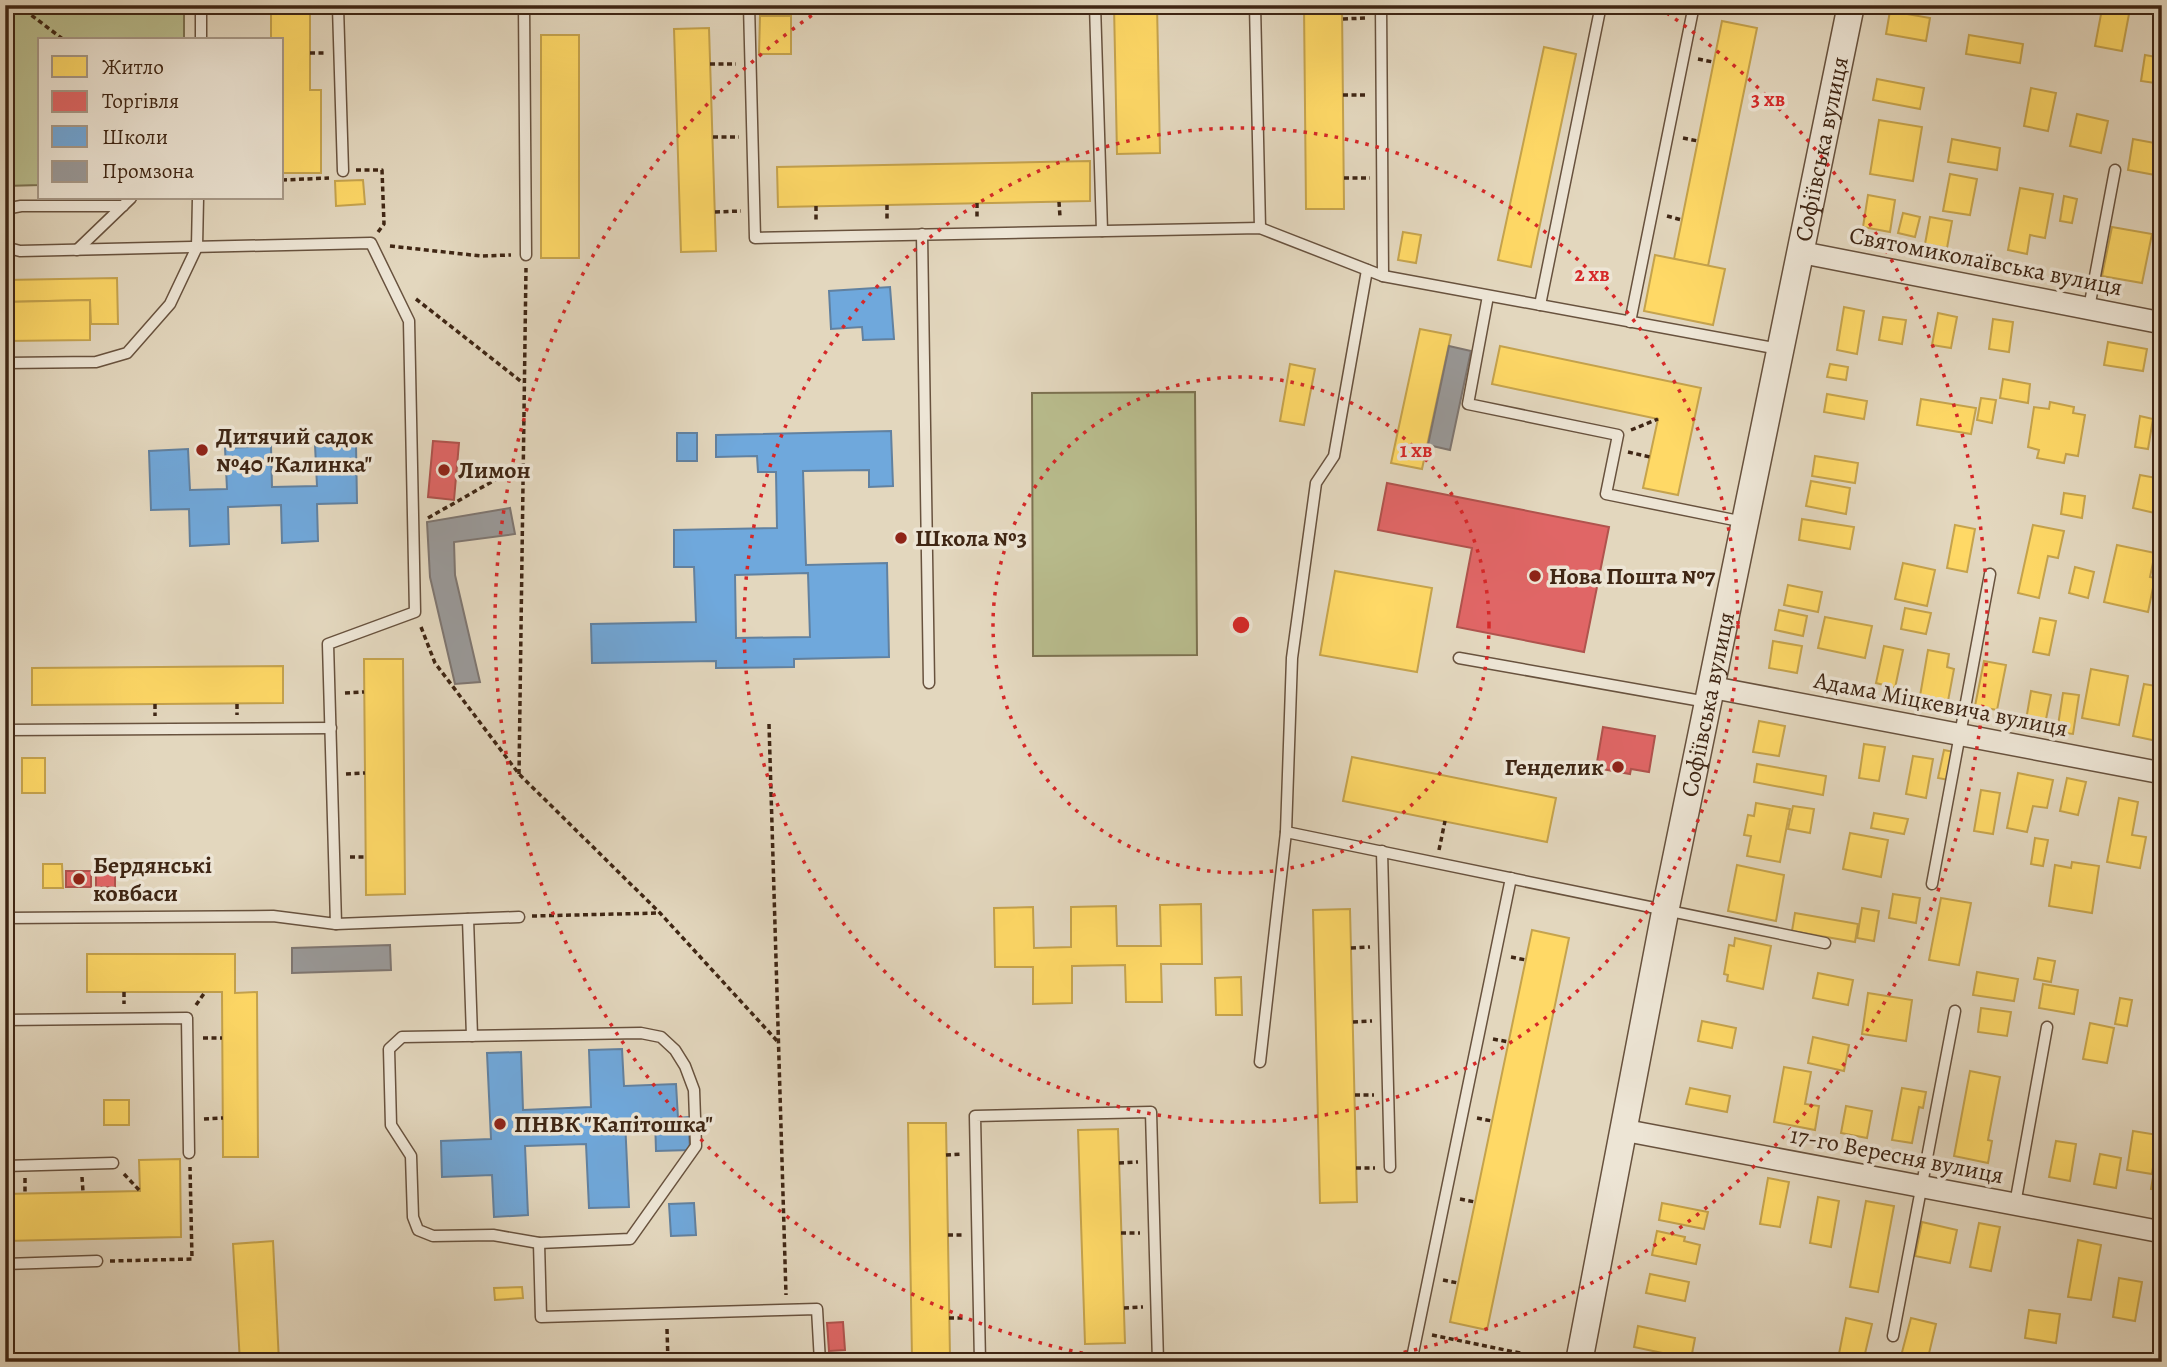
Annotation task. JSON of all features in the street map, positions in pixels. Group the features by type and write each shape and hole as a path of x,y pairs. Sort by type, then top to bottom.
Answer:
{"street":[{"name":"Софіївська вулиця","path":"1578,1362 1665,912 1851,5"},
{"name":"Святомиколаївська вулиця","path":"1799,252 2162,323"},
{"name":"Адама Міцкевича вулиця","path":"1709,695 1959,734 2162,773"},
{"name":"17-го Вересня вулиця","path":"1623,1130 2162,1232"}],"lane":[{"path":"201,5 201,38"},
{"path":"343,171 338,6 484,5"},
{"path":"524,5 526,255"},
{"path":"749,5 755,237 1260,228 1383,276 1779,349"},
{"path":"1095,5 1102,231"},
{"path":"1255,5 1260,228"},
{"path":"1381,5 1383,276"},
{"path":"1540,305 1601,5"},
{"path":"1630,322 1694,5"},
{"path":"2089,308 2115,170"},
{"path":"5,363 96,362 128,353 170,304 197,247 198,200"},
{"path":"77,250 127,202"},
{"path":"5,209 127,202"},
{"path":"922,234 929,683"},
{"path":"5,247 20,251 371,243 409,321 415,612 328,644 336,924"},
{"path":"1260,1062 1286,832 1292,658 1316,483 1334,456 1367,270"},
{"path":"1488,296 1468,404 1618,435 1606,494 1744,522"},
{"path":"1932,884 1990,574"},
{"path":"1459,658 1709,695"},
{"path":"5,730 331,728"},
{"path":"1286,832 1825,943"},
{"path":"1382,851 1390,1167"},
{"path":"1335,1362 1412,1358 1511,878"},
{"path":"5,918 272,916 336,924 520,917"},
{"path":"468,919 472,1036"},
{"path":"1894,1336 1955,1011"},
{"path":"5,1020 187,1018 190,1153"},
{"path":"2015,1204 2047,1027"},
{"path":"641,1033 661,1037 680,1058 694,1090 696,1146 630,1239 539,1243 494,1236 433,1236 418,1230 413,1217 411,1156 391,1125 389,1049 402,1037 641,1033"},
{"path":"980,1362 975,1116 1151,1112 1158,1362"},
{"path":"5,1166 113,1163"},
{"path":"539,1243 541,1317 817,1309 820,1362"},
{"path":"5,1264 97,1261"}],"path":[{"path":"18,5 61,38"},
{"path":"1343,19 1381,18"},
{"path":"710,64 751,64"},
{"path":"1343,95 1382,95"},
{"path":"713,137 752,136"},
{"path":"284,180 327,180 343,171 382,170 384,225 371,243 481,256 526,255 519,774"},
{"path":"1344,178 1382,178"},
{"path":"715,212 754,211"},
{"path":"387,276 524,384"},
{"path":"1618,435 1658,419"},
{"path":"1615,450 1650,457"},
{"path":"413,526 523,464"},
{"path":"415,612 435,663 519,774 660,913 780,1044"},
{"path":"769,723 786,1309"},
{"path":"1437,863 1445,821"},
{"path":"520,917 660,913"},
{"path":"97,1261 192,1259 190,1153"},
{"path":"113,1163 140,1191"},
{"path":"667,1313 668,1362"},
{"path":"1417,1332 1564,1362"}],"green space":[{"path":"5,5 184,5 184,38 38,38 38,185 5,186"},
{"path":"1195,392 1197,655 1033,656 1032,393"}],"building: Житло":[{"path":"262,5 299,5 299,9 310,10 310,90 321,90 321,173 284,173 284,38 271,38 271,9 262,9"},
{"path":"1114,5 1157,5 1160,153 1117,154"},
{"path":"1304,5 1342,5 1344,209 1306,209"},
{"path":"2102,9 2129,14 2122,51 2095,46"},
{"path":"1890,11 1930,18 1926,41 1886,34"},
{"path":"760,16 791,16 791,54 759,54"},
{"path":"1722,21 1757,28 1708,266 1674,259"},
{"path":"709,28 716,251 681,252 674,29"},
{"path":"541,35 579,35 579,258 541,258"},
{"path":"1969,35 2023,44 2020,63 1966,54"},
{"path":"1544,47 1576,54 1531,267 1498,260"},
{"path":"2145,55 2162,58 2162,84 2141,81"},
{"path":"1877,79 1924,88 1920,109 1873,100"},
{"path":"2031,88 2056,93 2048,131 2024,126"},
{"path":"2077,114 2108,121 2101,153 2070,146"},
{"path":"1879,120 1922,127 1913,181 1870,174"},
{"path":"1952,139 2000,148 1997,170 1948,162"},
{"path":"2133,139 2160,144 2155,175 2128,170"},
{"path":"1090,161 1090,201 778,207 777,167"},
{"path":"1950,174 1977,179 1970,215 1943,211"},
{"path":"363,180 365,204 336,206 335,181"},
{"path":"2020,188 2053,194 2045,238 2030,235 2027,254 2008,250"},
{"path":"1868,195 1895,200 1890,232 1863,227"},
{"path":"2064,196 2077,199 2072,223 2060,221"},
{"path":"1903,213 1920,217 1915,237 1898,233"},
{"path":"1930,217 1952,221 1947,248 1925,244"},
{"path":"2112,227 2152,234 2142,283 2102,276"},
{"path":"1403,232 1421,235 1416,263 1398,260"},
{"path":"1655,255 1725,269 1713,325 1644,311"},
{"path":"117,278 118,324 91,324 90,300 5,302 5,280"},
{"path":"90,300 90,340 5,341 5,302"},
{"path":"1844,307 1864,311 1857,354 1837,350"},
{"path":"1938,313 1957,317 1951,348 1932,345"},
{"path":"1883,317 1906,320 1902,344 1879,340"},
{"path":"1993,319 2013,322 2009,352 1989,349"},
{"path":"1420,329 1451,335 1422,469 1391,463"},
{"path":"2108,342 2147,349 2143,371 2104,365"},
{"path":"1500,346 1701,388 1678,495 1643,488 1658,419 1492,384"},
{"path":"1290,364 1315,369 1304,425 1280,421"},
{"path":"1830,364 1848,367 1846,380 1827,377"},
{"path":"2003,379 2030,384 2028,403 2000,398"},
{"path":"1827,394 1867,401 1864,419 1824,412"},
{"path":"1981,398 1996,400 1992,423 1977,420"},
{"path":"1921,399 1976,408 1971,434 1917,425"},
{"path":"2050,402 2074,407 2073,413 2085,415 2078,456 2066,454 2064,463 2037,458 2039,450 2028,447 2034,407 2049,409"},
{"path":"2140,416 2153,419 2148,449 2135,447"},
{"path":"1815,456 1858,463 1855,483 1812,476"},
{"path":"2140,475 2162,479 2159,514 2133,508"},
{"path":"1811,481 1850,488 1846,514 1806,506"},
{"path":"2064,493 2085,496 2082,518 2061,514"},
{"path":"1802,519 1854,527 1850,549 1799,540"},
{"path":"1955,525 1975,529 1967,572 1947,568"},
{"path":"2033,525 2064,531 2058,558 2048,556 2039,598 2018,593"},
{"path":"2117,545 2155,553 2150,577 2155,578 2148,612 2104,602"},
{"path":"1903,563 1935,570 1927,606 1895,599"},
{"path":"2075,567 2094,572 2088,598 2069,593"},
{"path":"1335,571 1432,588 1417,672 1320,655"},
{"path":"1788,585 1822,592 1818,612 1784,605"},
{"path":"1905,608 1931,613 1926,634 1901,629"},
{"path":"1779,610 1807,616 1803,636 1775,630"},
{"path":"1825,617 1872,626 1865,658 1818,648"},
{"path":"2040,618 2056,621 2049,655 2033,652"},
{"path":"1773,641 1802,646 1797,673 1769,668"},
{"path":"1884,646 1903,650 1895,688 1876,683"},
{"path":"1928,650 1949,654 1947,667 1954,669 1948,701 1920,696"},
{"path":"364,659 403,659 405,894 366,895"},
{"path":"1984,661 2006,665 1997,710 1975,706"},
{"path":"283,666 283,703 32,705 32,668"},
{"path":"2091,669 2128,676 2119,725 2082,718"},
{"path":"2144,684 2162,687 2162,718 2157,741 2133,736"},
{"path":"2031,691 2051,695 2045,724 2026,720"},
{"path":"2063,693 2079,695 2073,734 2057,732"},
{"path":"1759,721 1785,726 1779,756 1753,752"},
{"path":"1864,744 1885,747 1879,781 1859,778"},
{"path":"1944,750 1954,752 1949,780 1938,778"},
{"path":"1913,756 1933,759 1926,798 1906,794"},
{"path":"1352,757 1556,798 1547,842 1343,801"},
{"path":"22,758 45,758 45,793 22,793"},
{"path":"1757,764 1826,776 1823,795 1754,782"},
{"path":"2018,773 2053,780 2047,808 2033,806 2027,832 2007,828"},
{"path":"2067,778 2086,782 2078,815 2060,811"},
{"path":"1981,790 2000,793 1993,834 1974,831"},
{"path":"2119,798 2138,802 2132,835 2146,837 2140,868 2107,862"},
{"path":"1756,803 1790,809 1780,862 1747,856 1751,836 1744,835 1748,815 1754,816"},
{"path":"1793,806 1814,809 1810,833 1788,829"},
{"path":"1874,813 1908,819 1904,834 1871,828"},
{"path":"1850,833 1888,840 1881,877 1843,869"},
{"path":"2035,838 2048,840 2043,866 2031,864"},
{"path":"2072,862 2099,866 2092,913 2049,906 2055,865 2071,868"},
{"path":"43,864 62,864 63,888 43,888"},
{"path":"1737,865 1784,875 1776,921 1728,911"},
{"path":"1893,894 1920,898 1916,923 1889,918"},
{"path":"1941,898 1971,903 1959,965 1929,960"},
{"path":"1201,904 1202,964 1161,964 1162,1002 1126,1002 1125,965 1072,966 1072,1003 1033,1004 1033,967 995,967 994,908 1033,907 1034,948 1071,947 1071,907 1116,906 1117,946 1161,946 1160,905"},
{"path":"1862,908 1879,911 1874,941 1857,938"},
{"path":"1350,909 1357,1202 1320,1203 1313,910"},
{"path":"1795,913 1858,924 1855,942 1792,931"},
{"path":"1532,930 1569,938 1487,1330 1450,1322"},
{"path":"1735,938 1771,946 1763,989 1727,981 1728,975 1724,974 1729,945 1734,946"},
{"path":"87,954 235,954 235,993 257,992 258,1157 223,1157 222,992 87,992"},
{"path":"2038,958 2055,961 2051,982 2034,979"},
{"path":"1977,972 2018,979 2014,1001 1973,995"},
{"path":"1818,973 1853,980 1848,1005 1813,998"},
{"path":"1241,977 1242,1015 1216,1015 1215,978"},
{"path":"2043,984 2078,990 2074,1014 2039,1008"},
{"path":"1868,993 1912,1000 1906,1041 1862,1034"},
{"path":"2120,998 2132,1000 2127,1026 2115,1024"},
{"path":"1981,1008 2011,1012 2007,1036 1978,1032"},
{"path":"1702,1021 1736,1028 1732,1048 1698,1041"},
{"path":"2090,1023 2114,1028 2107,1063 2083,1059"},
{"path":"1813,1037 1849,1045 1844,1071 1808,1063"},
{"path":"1784,1067 1811,1072 1805,1104 1819,1106 1815,1130 1774,1122"},
{"path":"1970,1071 2000,1077 1988,1140 1992,1141 1988,1163 1954,1156"},
{"path":"1690,1088 1730,1096 1727,1112 1686,1104"},
{"path":"1902,1088 1926,1092 1923,1108 1919,1107 1912,1143 1892,1140"},
{"path":"104,1100 129,1100 129,1125 104,1125"},
{"path":"1846,1106 1872,1111 1867,1138 1841,1133"},
{"path":"908,1123 946,1123 950,1357 912,1358"},
{"path":"1118,1129 1125,1343 1085,1344 1078,1130"},
{"path":"2133,1131 2158,1135 2152,1174 2127,1170"},
{"path":"2056,1141 2076,1144 2070,1181 2049,1177"},
{"path":"2100,1154 2121,1158 2116,1188 2094,1184"},
{"path":"2157,1154 2162,1155 2162,1191 2151,1189"},
{"path":"180,1159 181,1237 5,1241 5,1194 140,1191 139,1160"},
{"path":"1768,1178 1789,1182 1780,1227 1760,1224"},
{"path":"1818,1197 1839,1201 1831,1247 1810,1243"},
{"path":"1866,1201 1894,1206 1878,1292 1850,1287"},
{"path":"1662,1203 1708,1212 1704,1229 1659,1220"},
{"path":"1922,1222 1957,1230 1950,1263 1915,1256"},
{"path":"1979,1223 2000,1227 1991,1271 1970,1267"},
{"path":"1657,1231 1685,1237 1684,1241 1700,1245 1696,1264 1652,1255"},
{"path":"2078,1240 2101,1245 2091,1300 2068,1297"},
{"path":"273,1241 279,1362 240,1362 233,1244"},
{"path":"1650,1274 1689,1282 1685,1301 1646,1293"},
{"path":"2119,1278 2142,1282 2135,1321 2113,1317"},
{"path":"522,1287 523,1298 495,1300 494,1288"},
{"path":"2029,1310 2060,1314 2056,1343 2025,1338"},
{"path":"1846,1318 1872,1324 1863,1362 1838,1359"},
{"path":"1911,1318 1936,1324 1927,1362 1900,1360"},
{"path":"1638,1326 1695,1338 1691,1359 1634,1347"}],"building: Торгівля":[{"name":"Лимон","path":"433,441 459,443 454,500 428,497"},
{"path":"1387,483 1609,527 1584,652 1457,627 1472,548 1378,530"},
{"path":"1603,727 1655,736 1649,772 1631,769 1630,774 1596,768"},
{"path":"115,870 115,887 96,887 96,871"},
{"name":"Бердянські ковбаси","path":"66,871 91,871 91,887 66,887"},
{"path":"843,1322 845,1350 829,1351 827,1323"}],"building: Школи":[{"path":"890,287 894,339 863,340 862,327 831,329 829,291"},
{"path":"891,431 893,486 869,487 869,470 803,471 806,565 887,563 889,657 794,659 794,667 716,668 716,661 592,663 591,624 696,622 694,567 674,567 674,530 777,528 776,472 758,472 757,456 716,457 716,435","holes":["808,573 810,637 736,638 735,575"]},
{"path":"677,433 697,433 697,461 677,461"},
{"path":"356,444 357,503 317,504 318,541 282,543 281,505 228,507 229,544 190,546 189,509 151,510 149,451 188,449 190,490 227,489 225,448 271,446 272,487 317,486 315,445"},
{"path":"622,1049 624,1086 676,1084 678,1118 688,1117 690,1150 656,1151 655,1119 625,1120 629,1207 589,1208 586,1144 525,1146 528,1215 494,1217 492,1175 442,1177 441,1141 491,1139 487,1053 521,1052 523,1110 591,1107 589,1050"},
{"path":"694,1203 696,1235 671,1236 669,1204"}],"building: Промзона":[{"path":"1449,346 1471,351 1450,450 1428,445"},
{"path":"510,508 515,534 454,542 455,575 480,682 455,684 430,577 427,522"},
{"path":"390,945 391,970 292,973 292,948"}],"place":[{"name":"Дитячий садок №40 \"Калинка\"","path":"202,450"},
{"name":"Лимон","path":"444,470"},
{"name":"Школа №3","path":"901,538"},
{"name":"Нова Пошта №7","path":"1535,576"},
{"name":"Генделик","path":"1618,767"},
{"name":"Бердянські ковбаси","path":"79,879"},
{"name":"ПНВК \"Капітошка\"","path":"500,1124"}]}
